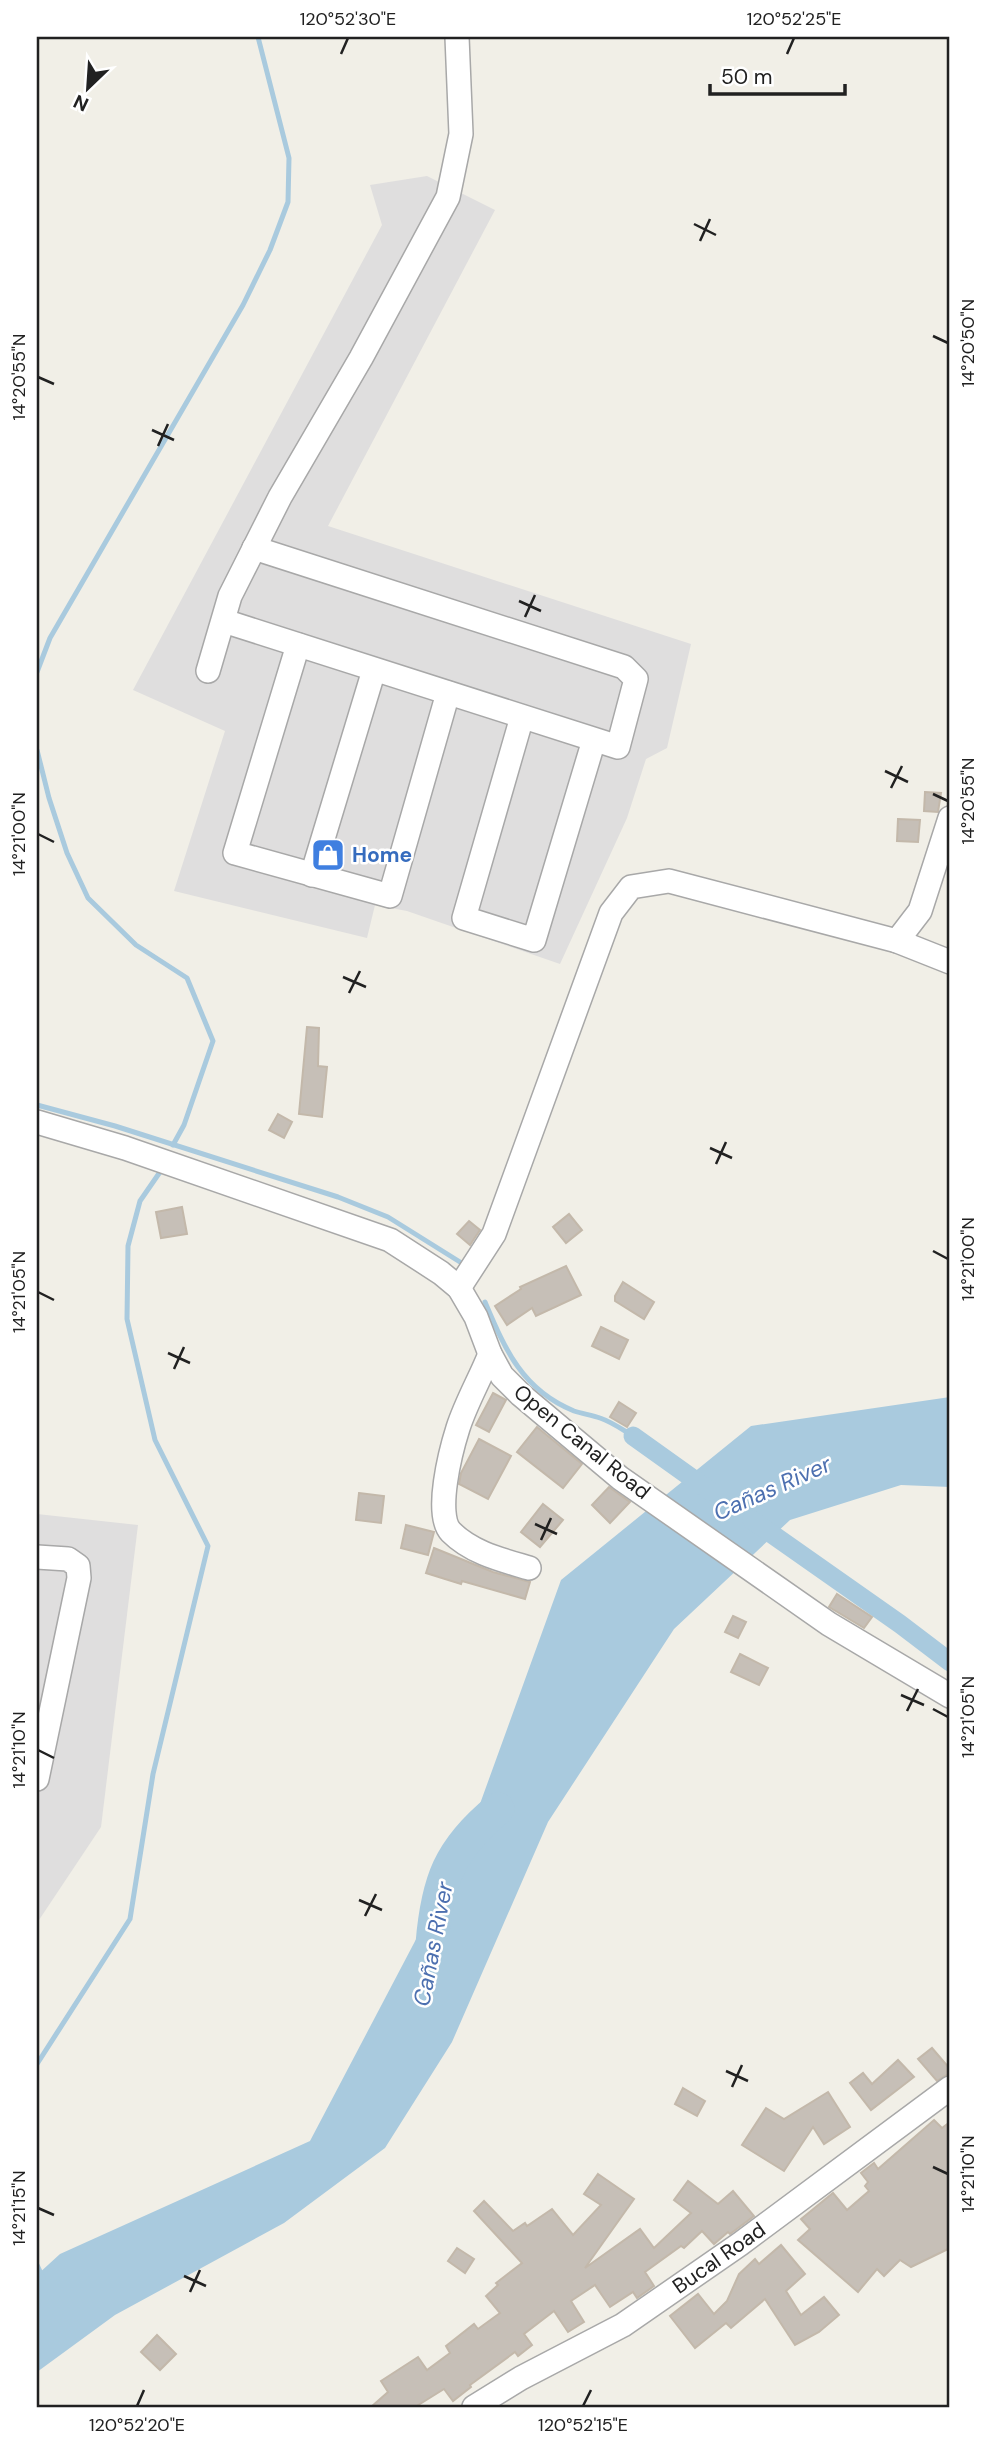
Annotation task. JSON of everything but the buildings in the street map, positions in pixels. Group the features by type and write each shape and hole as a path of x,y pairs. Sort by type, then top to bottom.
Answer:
{"street":[{"path":"208,671 230,596 279,497 361,358 448,197 461,134 457,37"},
{"path":"224,621 618,747 636,679 624,667 254,548"},
{"path":"298,645 235,853 390,896 448,693"},
{"path":"313,875 373,670"},
{"path":"522,717 464,918 534,940 594,740"},
{"path":"897,942 920,911 950,818"},
{"path":"459,1288 494,1234 611,913 631,887 669,881 897,942 950,961"},
{"name":"Open Canal Road","path":"37,1122 125,1148 390,1240 459,1288 476,1317 490,1354 502,1376 620,1478 829,1624 950,1696"},
{"path":"490,1354 458,1428 444,1492 443,1517 450,1532 485,1555 529,1568"},
{"path":"37,1557 68,1559 78,1566 79,1578 37,1779"},
{"name":"Bucal Road","path":"474,2407 521,2378 623,2325 740,2244 950,2088"}],"shaded area":[{"path":"427,176 495,210 328,526 691,644 667,748 646,759 627,818 560,964 407,911 375,905 367,938 174,891 225,731 133,690 382,225 370,185"},
{"path":"37,1514 138,1525 101,1827 37,1923"}],"water":[{"path":"950,1397 950,1487 901,1485 790,1520 674,1629 548,1822 452,2042 385,2148 284,2223 115,2315 37,2372 37,2275 60,2254 310,2141 464,1848 561,1580 751,1426"}],"waterway":[{"path":"37,672 50,638 243,305 270,250 288,202 289,158 258,37"},
{"path":"37,750 67,853 88,898 136,945 187,978 213,1041 184,1125 173,1145"},
{"path":"37,1105 115,1126 338,1197 388,1217 460,1262"},
{"path":"37,2064 130,1919 153,1774 208,1546 155,1440 127,1319 128,1246 140,1201 160,1172"},
{"path":"485,1302 508,1352 528,1380 541,1392 574,1411 604,1420 633,1436"},
{"path":"633,1436 710,1491"},
{"path":"752,1520 950,1662"},
{"name":"Cañas River","path":"432,1944 438,1902 448,1868 468,1838 498,1809"},
{"path":"37,2265 43,2278"}],"place":[{"name":"Home","path":"328,855"}]}
